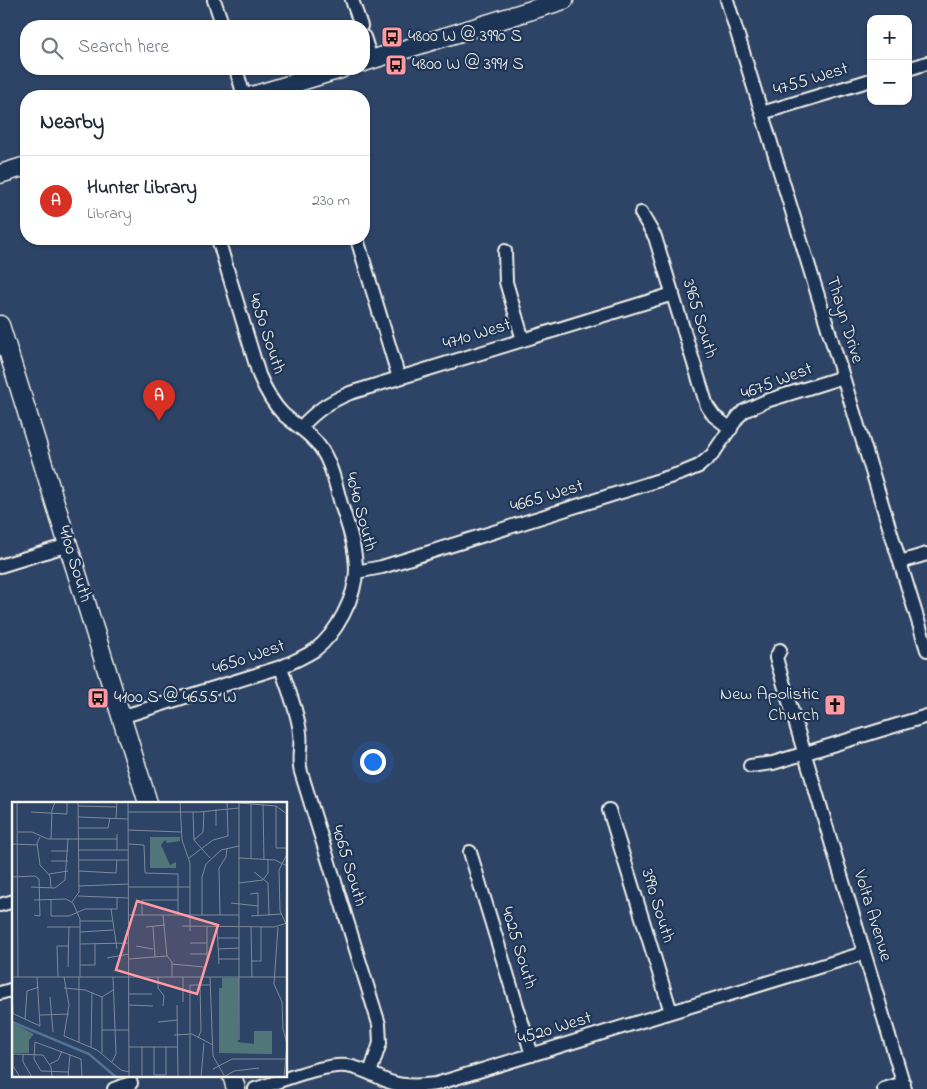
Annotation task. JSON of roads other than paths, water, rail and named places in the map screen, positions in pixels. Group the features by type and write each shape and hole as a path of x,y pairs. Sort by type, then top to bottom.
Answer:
{"main road":[{"path":"370,60 564,0"},
{"path":"272,90 321,75"},
{"path":"0,174 20,168"},
{"name":"4100 South","path":"0,325 148,802"},
{"path":"232,1076 236,1089"}],"street":[{"path":"214,0 221,20"},
{"path":"352,0 359,20"},
{"name":"Thayn Drive","path":"727,0 927,650"},
{"path":"912,68 927,63"},
{"path":"238,75 242,90"},
{"name":"4755 West","path":"762,113 867,81"},
{"name":"3965 South","path":"640,213 654,237 707,406 714,416 731,429"},
{"name":"4050 South","path":"220,245 259,375 267,393 284,415 301,427"},
{"path":"359,245 399,378"},
{"path":"505,251 506,282 523,340"},
{"name":"4710 West","path":"301,427 327,403 350,393 673,294"},
{"name":"4675 West","path":"731,429 744,411 754,406 843,377"},
{"name":"4040 South","path":"301,427 323,450 329,463 350,532 356,572 346,610 337,625 317,648 303,658"},
{"name":"4665 West","path":"356,572 382,566 682,474 699,466 712,456 731,429"},
{"path":"0,566 68,545"},
{"path":"900,562 927,554"},
{"name":"Volta Avenue","path":"780,650 776,658 904,1086"},
{"name":"4650 West","path":"121,717 281,667 303,658"},
{"name":"4065 South","path":"281,667 300,728 299,768 379,1024 380,1044 370,1073"},
{"path":"750,766 773,763 805,754 927,716"},
{"name":"3990 South","path":"609,810 671,1012"},
{"name":"4025 South","path":"470,852 532,1055"},
{"name":"4520 West","path":"254,1089 332,1066 348,1066 399,1084 426,1086 436,1084 864,953"},
{"path":"0,994 12,990"},
{"path":"114,1089 131,1083"},
{"path":"884,1089 904,1086"}],"place":[{"name":"4800 W @ 3990 S","path":"392,37"},
{"name":"4800 W @ 3991 S","path":"396,65"},
{"name":"Hunter Library","path":"159,421"},
{"name":"4100 S @ 4655 W","path":"98,698"},
{"name":"New Apolistic Church","path":"835,705"}]}
